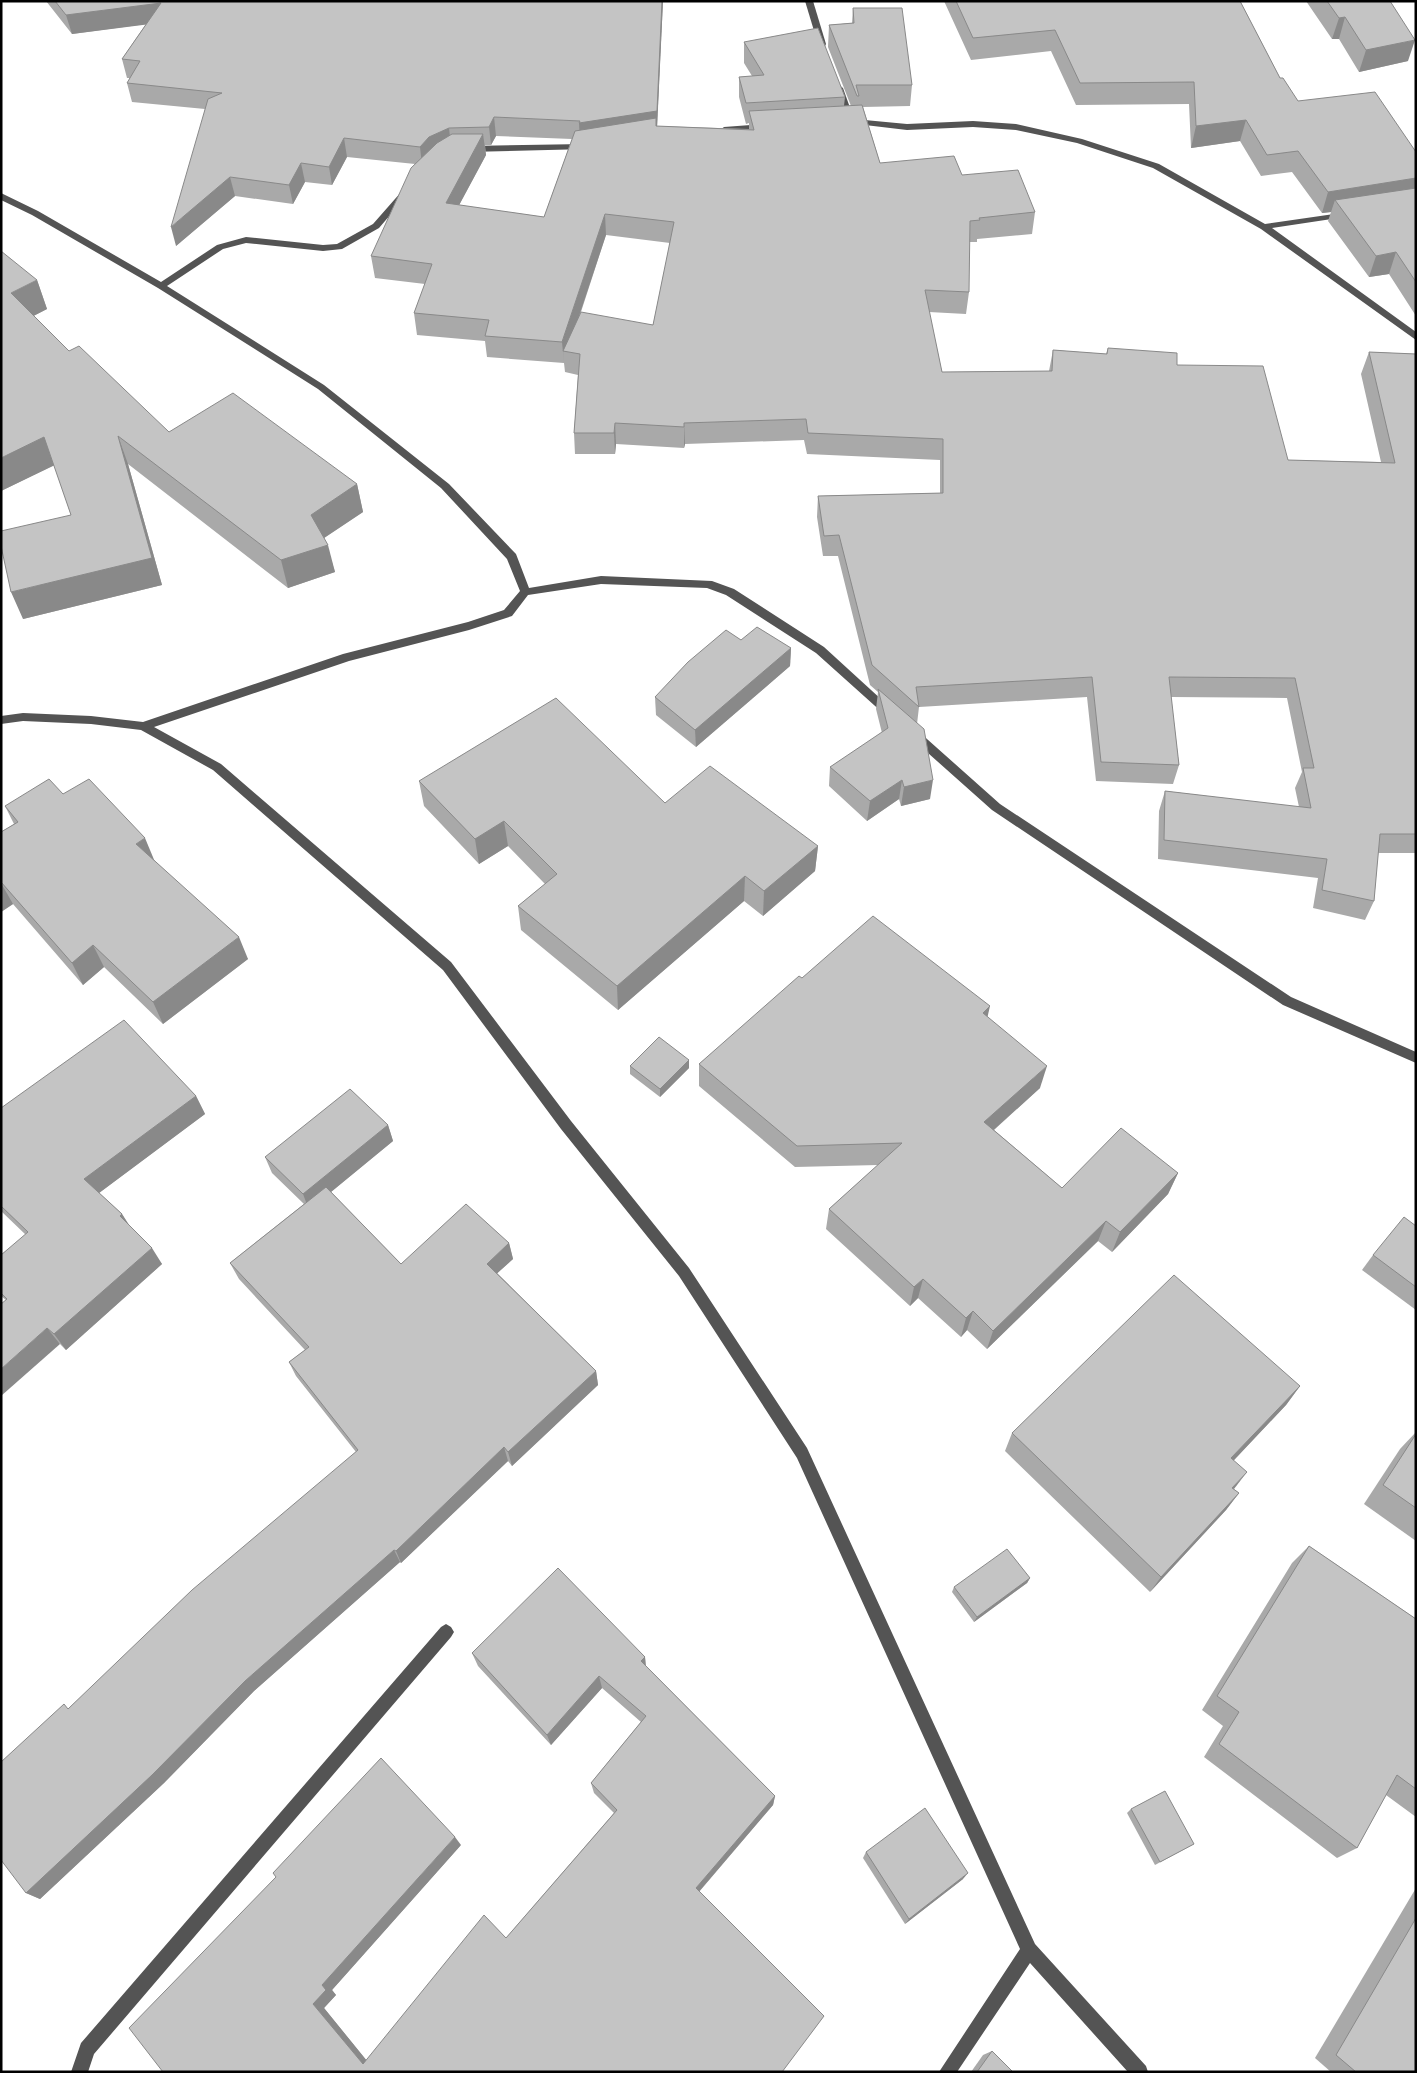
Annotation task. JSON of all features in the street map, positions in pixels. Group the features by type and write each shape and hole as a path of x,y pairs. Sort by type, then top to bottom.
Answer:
{"street":[{"path":"809,1 825,54"},
{"path":"835,79 846,122 907,127 973,124 1016,127 1079,141 1156,166 1264,227 1416,337"},
{"path":"715,131 774,127"},
{"path":"460,150 592,146"},
{"path":"161,286 220,247 246,240 323,248 339,246 376,226 409,189"},
{"path":"1,196 35,213 161,286 321,387 445,486 512,557 525,592"},
{"path":"1264,227 1359,212"},
{"path":"143,726 347,657 469,626 508,613 525,592 601,580 708,584 730,592 820,650 894,716"},
{"path":"1,720 22,718 91,720 143,726 217,767 447,966 566,1124 684,1272 802,1453 1029,1950 1140,2072"},
{"path":"908,729 996,807 1287,1001 1416,1058"},
{"path":"79,2072 87,2049 446,1632"},
{"path":"947,2072 1029,1950"}],"building":[{"path":"55,1 662,1 657,111 579,123 580,121 494,117 489,127 449,128 429,137 420,147 344,138 329,167 301,163 289,185 230,177 171,227 208,99 222,93 127,83 140,61 122,59 161,3 66,15"},
{"path":"956,1 1240,1 1280,78 1283,78 1298,101 1375,92 1416,152 1416,178 1328,192 1298,151 1267,155 1246,120 1196,126 1194,82 1080,83 1055,30 973,38"},
{"path":"1327,1 1390,1 1415,40 1366,50 1345,17 1339,18"},
{"path":"853,8 902,8 912,85 856,85 859,96 857,96 829,25 854,23"},
{"path":"818,28 845,97 746,103 739,77 764,75 744,42"},
{"path":"862,105 880,163 954,156 962,175 1018,170 1035,212 979,218 980,220 970,221 969,292 925,290 942,372 1052,371 1053,350 1107,354 1108,348 1177,353 1177,365 1263,366 1288,460 1395,463 1369,352 1416,354 1416,834 1380,834 1374,901 1322,890 1327,859 1164,840 1165,791 1311,808 1303,768 1314,768 1295,678 1169,677 1179,765 1101,762 1092,677 916,687 919,707 872,665 839,535 824,536 818,496 943,493 943,439 808,433 806,419 684,423 684,427 615,423 614,433 574,433 580,354 563,351 581,312 653,325 674,222 605,214 562,342 485,336 489,320 414,313 432,264 371,256 411,168 437,143 452,134 483,134 446,203 544,217 575,131 656,118 656,126 754,130 749,111"},
{"path":"1416,188 1416,282 1396,252 1376,256 1335,200"},
{"path":"1,251 37,280 11,293 69,351 79,346 169,432 233,393 357,484 311,515 328,545 281,560 118,436 152,558 11,592 1,546 1,531 71,515 44,437 1,458"},
{"path":"757,627 791,648 695,730 655,697 688,662 726,630 741,640"},
{"path":"878,689 924,729 933,780 904,787 902,780 870,801 830,767 888,728"},
{"path":"556,698 665,803 710,766 818,846 764,891 745,876 617,986 518,906 557,874 504,821 475,839 419,781"},
{"path":"49,779 63,794 89,779 145,838 136,844 239,937 153,1002 93,945 72,963 1,882 1,832 18,822 5,806"},
{"path":"873,916 990,1006 983,1013 1047,1066 984,1122 1062,1188 1121,1128 1178,1173 1120,1232 1106,1221 993,1331 973,1311 966,1318 923,1279 914,1287 829,1209 902,1143 797,1146 699,1064 799,976 802,978"},
{"path":"124,1020 196,1096 84,1179 122,1214 120,1216 152,1248 54,1334 47,1328 1,1369 1,1304 7,1299 1,1293 1,1255 28,1232 1,1206 1,1108"},
{"path":"659,1037 689,1060 660,1089 630,1066"},
{"path":"350,1089 388,1125 303,1194 265,1157"},
{"path":"326,1187 401,1264 466,1204 509,1243 487,1264 596,1371 508,1452 504,1447 396,1551 394,1550 245,1681 152,1775 26,1893 1,1860 1,1762 64,1704 68,1709 192,1590 358,1450 289,1362 309,1347 230,1263"},
{"path":"1404,1217 1416,1226 1416,1287 1373,1255"},
{"path":"1174,1275 1300,1386 1231,1458 1247,1472 1232,1488 1239,1493 1161,1577 1012,1433"},
{"path":"1416,1434 1416,1508 1383,1485"},
{"path":"1309,1546 1416,1619 1416,1789 1397,1775 1357,1848 1219,1744 1239,1712 1217,1696"},
{"path":"1007,1549 1030,1578 977,1617 954,1587"},
{"path":"558,1568 645,1657 641,1661 775,1796 696,1888 824,2016 782,2072 163,2072 129,2028 276,1877 273,1873 381,1758 455,1837 322,1985 326,1990 313,2004 363,2064 484,1915 506,1938 617,1810 591,1783 646,1716 599,1676 547,1735 472,1653"},
{"path":"1165,1791 1194,1844 1160,1862 1131,1809"},
{"path":"925,1808 968,1873 909,1919 866,1852"},
{"path":"1416,1918 1416,2072 1356,2072 1336,2055"},
{"path":"992,2051 1013,2072 977,2072"}]}
